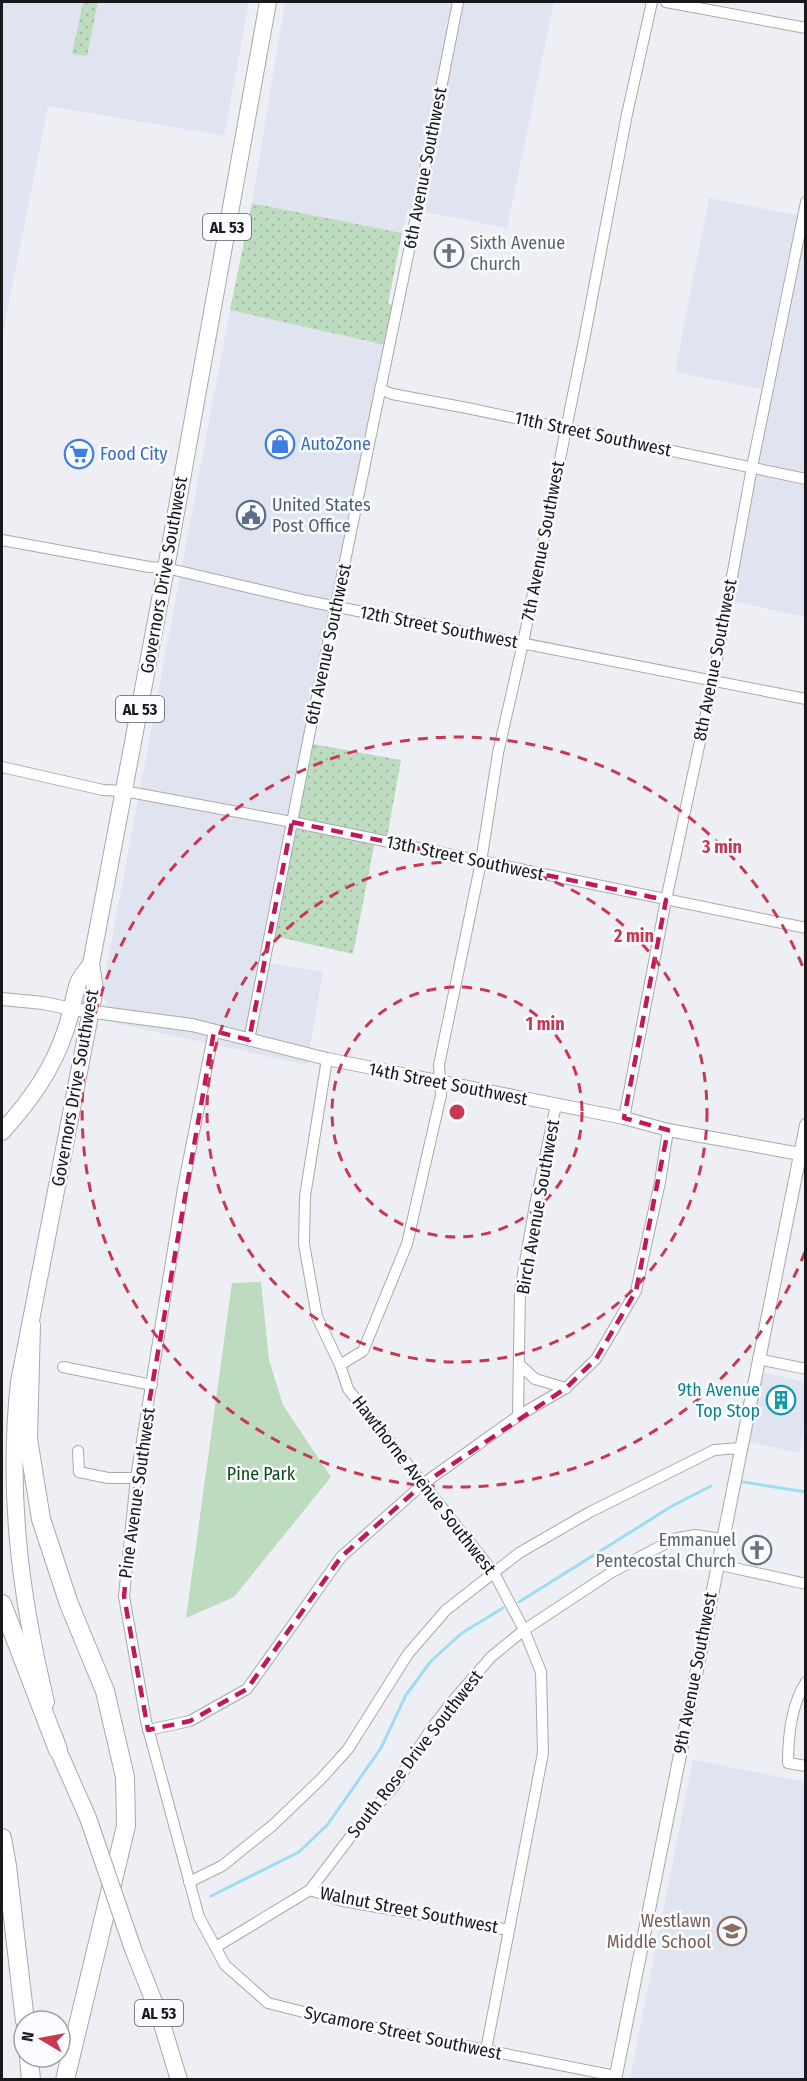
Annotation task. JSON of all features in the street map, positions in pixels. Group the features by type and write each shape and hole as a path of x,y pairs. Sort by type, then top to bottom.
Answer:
{"highway":[{"path":"31,1325 28,1439 41,1519 69,1604 105,1691 125,1777 126,1826 65,2079"},
{"path":"2,1604 58,1750"},
{"path":"2,1838 24,2009"}],"main road":[{"name":"Governors Drive Southwest","path":"31,1325 95,989 91,964 166,568 268,2"},
{"name":"AL 53","path":"2,1132 21,1112 43,1081 65,1032 79,981 91,964"},
{"name":"AL 53","path":"31,1325 19,1382 14,1427 15,1514 24,1599 58,1750 88,1818 179,2076"}],"street":[{"name":"6th Avenue Southwest","path":"249,1040 458,2"},
{"name":"7th Avenue Southwest","path":"340,1365 363,1351 407,1244 441,1095 439,1065 481,861 498,753 523,644 627,114 652,2"},
{"path":"666,2 806,28"},
{"name":"8th Avenue Southwest","path":"624,1118 806,202"},
{"name":"11th Street Southwest","path":"380,389 392,394 806,479"},
{"name":"12th Street Southwest","path":"2,540 149,567 166,568 336,606 806,699"},
{"name":"13th Street Southwest","path":"2,767 103,790 124,791 292,822 806,928"},
{"name":"14th Street Southwest","path":"2,999 192,1025 327,1059 624,1118 668,1130 803,1155"},
{"name":"Pine Avenue Southwest","path":"214,1031 183,1188 136,1478 124,1596 148,1730 199,1917 216,1947"},
{"name":"Hawthorne Avenue Southwest","path":"327,1059 305,1196 304,1244 317,1317 340,1365 348,1389 494,1573 524,1630 541,1672 543,1753 486,2050"},
{"name":"Birch Avenue Southwest","path":"518,1416 520,1291 556,1105"},
{"name":"9th Avenue Southwest","path":"615,2078 716,1564 803,1155 806,1125"},
{"path":"148,1730 190,1720 247,1689 341,1557 423,1484 518,1416 566,1388 596,1359 636,1291 660,1182 668,1130"},
{"path":"758,1359 806,1369"},
{"path":"519,1364 535,1379 566,1388"},
{"path":"63,1367 152,1385"},
{"path":"189,1882 222,1866 273,1825 321,1779 348,1749 408,1654 446,1610 519,1553 590,1512 714,1450 740,1448"},
{"path":"78,1451 79,1472 108,1478 136,1478"},
{"name":"South Rose Drive Southwest","path":"216,1947 310,1890 351,1836 395,1785 431,1729 452,1702 491,1657 524,1630 612,1572 674,1539 695,1535 722,1539"},
{"path":"716,1564 806,1584"},
{"path":"806,1682 798,1694 788,1742 788,1763 806,1766"},
{"name":"Walnut Street Southwest","path":"310,1890 343,1901 509,1930"},
{"name":"Sycamore Street Southwest","path":"216,1947 225,1965 268,2003 342,2022 615,2078"}],"highlighted area":[{"path":"292,822 666,900 624,1118 668,1130 636,1291 596,1359 566,1388 423,1484 341,1557 247,1689 190,1721 148,1730 124,1596 136,1478 214,1031 249,1040"}],"shaded area":[{"path":"2,2 249,2 224,136 48,106 2,337"},
{"path":"285,2 554,2 507,228 408,209 402,233 252,203"},
{"path":"709,198 797,215 761,389 675,372"},
{"path":"805,221 805,617 732,601"},
{"path":"230,310 394,347 269,963 323,972 307,1065 115,1023 102,992"},
{"path":"762,1372 805,1382 805,1423 799,1453 750,1442"},
{"name":"Westlawn Middle School","path":"693,1760 805,1782 805,2079 630,2079"}],"green space":[{"path":"83,2 98,2 87,56 72,54"},
{"path":"252,203 402,233 388,304 402,307 394,347 230,310"},
{"path":"313,744 401,760 386,843 375,841 353,954 274,936"},
{"name":"Pine Park","path":"261,1282 269,1360 283,1405 331,1477 234,1597 186,1618 232,1283"}],"waterway":[{"path":"743,1482 806,1492"},
{"path":"519,1602 672,1506 711,1486"},
{"path":"211,1896 299,1852 328,1824 381,1748 406,1695 431,1661 462,1633 503,1608"}],"place":[{"name":"Sixth Avenue Church","path":"449,253"},
{"name":"AutoZone","path":"280,444"},
{"name":"Food City","path":"79,454"},
{"name":"United States Post Office","path":"251,515"},
{"name":"9th Avenue Top Stop","path":"781,1400"},
{"name":"Emmanuel Pentecostal Church","path":"757,1550"},
{"name":"Westlawn Middle School","path":"732,1931"}]}
